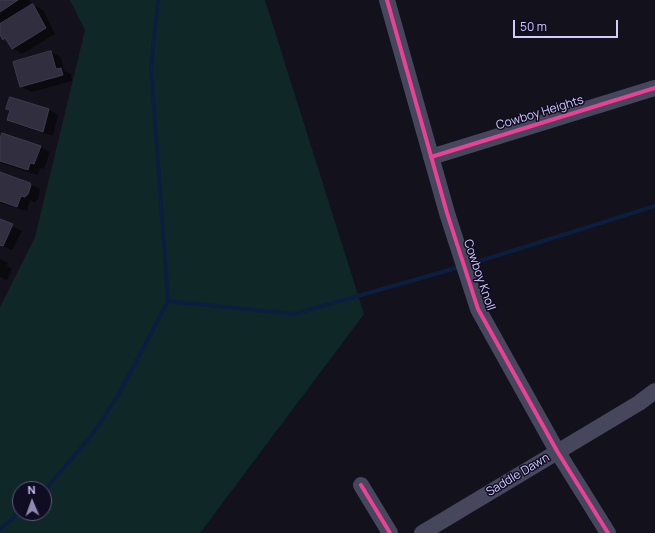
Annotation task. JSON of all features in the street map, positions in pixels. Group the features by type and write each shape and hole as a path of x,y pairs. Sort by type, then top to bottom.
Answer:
{"street":[{"name":"Cowboy Knoll","path":"387,0 431,157 478,309 557,451 608,533"},
{"name":"Cowboy Heights","path":"431,157 655,88"},
{"name":"Saddle Dawn","path":"422,533 639,403 655,391"},
{"path":"361,485 390,533"}],"green space":[{"path":"70,0 265,0 364,314 200,533 0,533 0,307 35,237 85,30"}],"building":[{"path":"0,0 18,0 0,12"},
{"path":"33,4 46,28 12,49 5,38 3,40 0,35 0,24"},
{"path":"51,51 56,69 61,68 63,75 20,87 13,62"},
{"path":"10,97 49,109 43,132 7,120 10,110 6,109"},
{"path":"2,133 41,146 34,164 30,163 28,170 0,161 0,140"},
{"path":"0,172 30,183 31,185 28,194 25,197 21,196 17,207 0,201"},
{"path":"0,219 13,224 3,246 0,245"}],"waterway":[{"path":"52,482 95,431 119,394 168,301 151,67 158,0"},
{"path":"467,265 655,206"},
{"path":"168,301 294,314 460,267"},
{"path":"0,529 12,519"}],"cycle path":[{"path":"387,0 447,213 478,309 557,451 608,533"},
{"path":"431,157 655,88"},
{"path":"361,485 390,533"}]}
